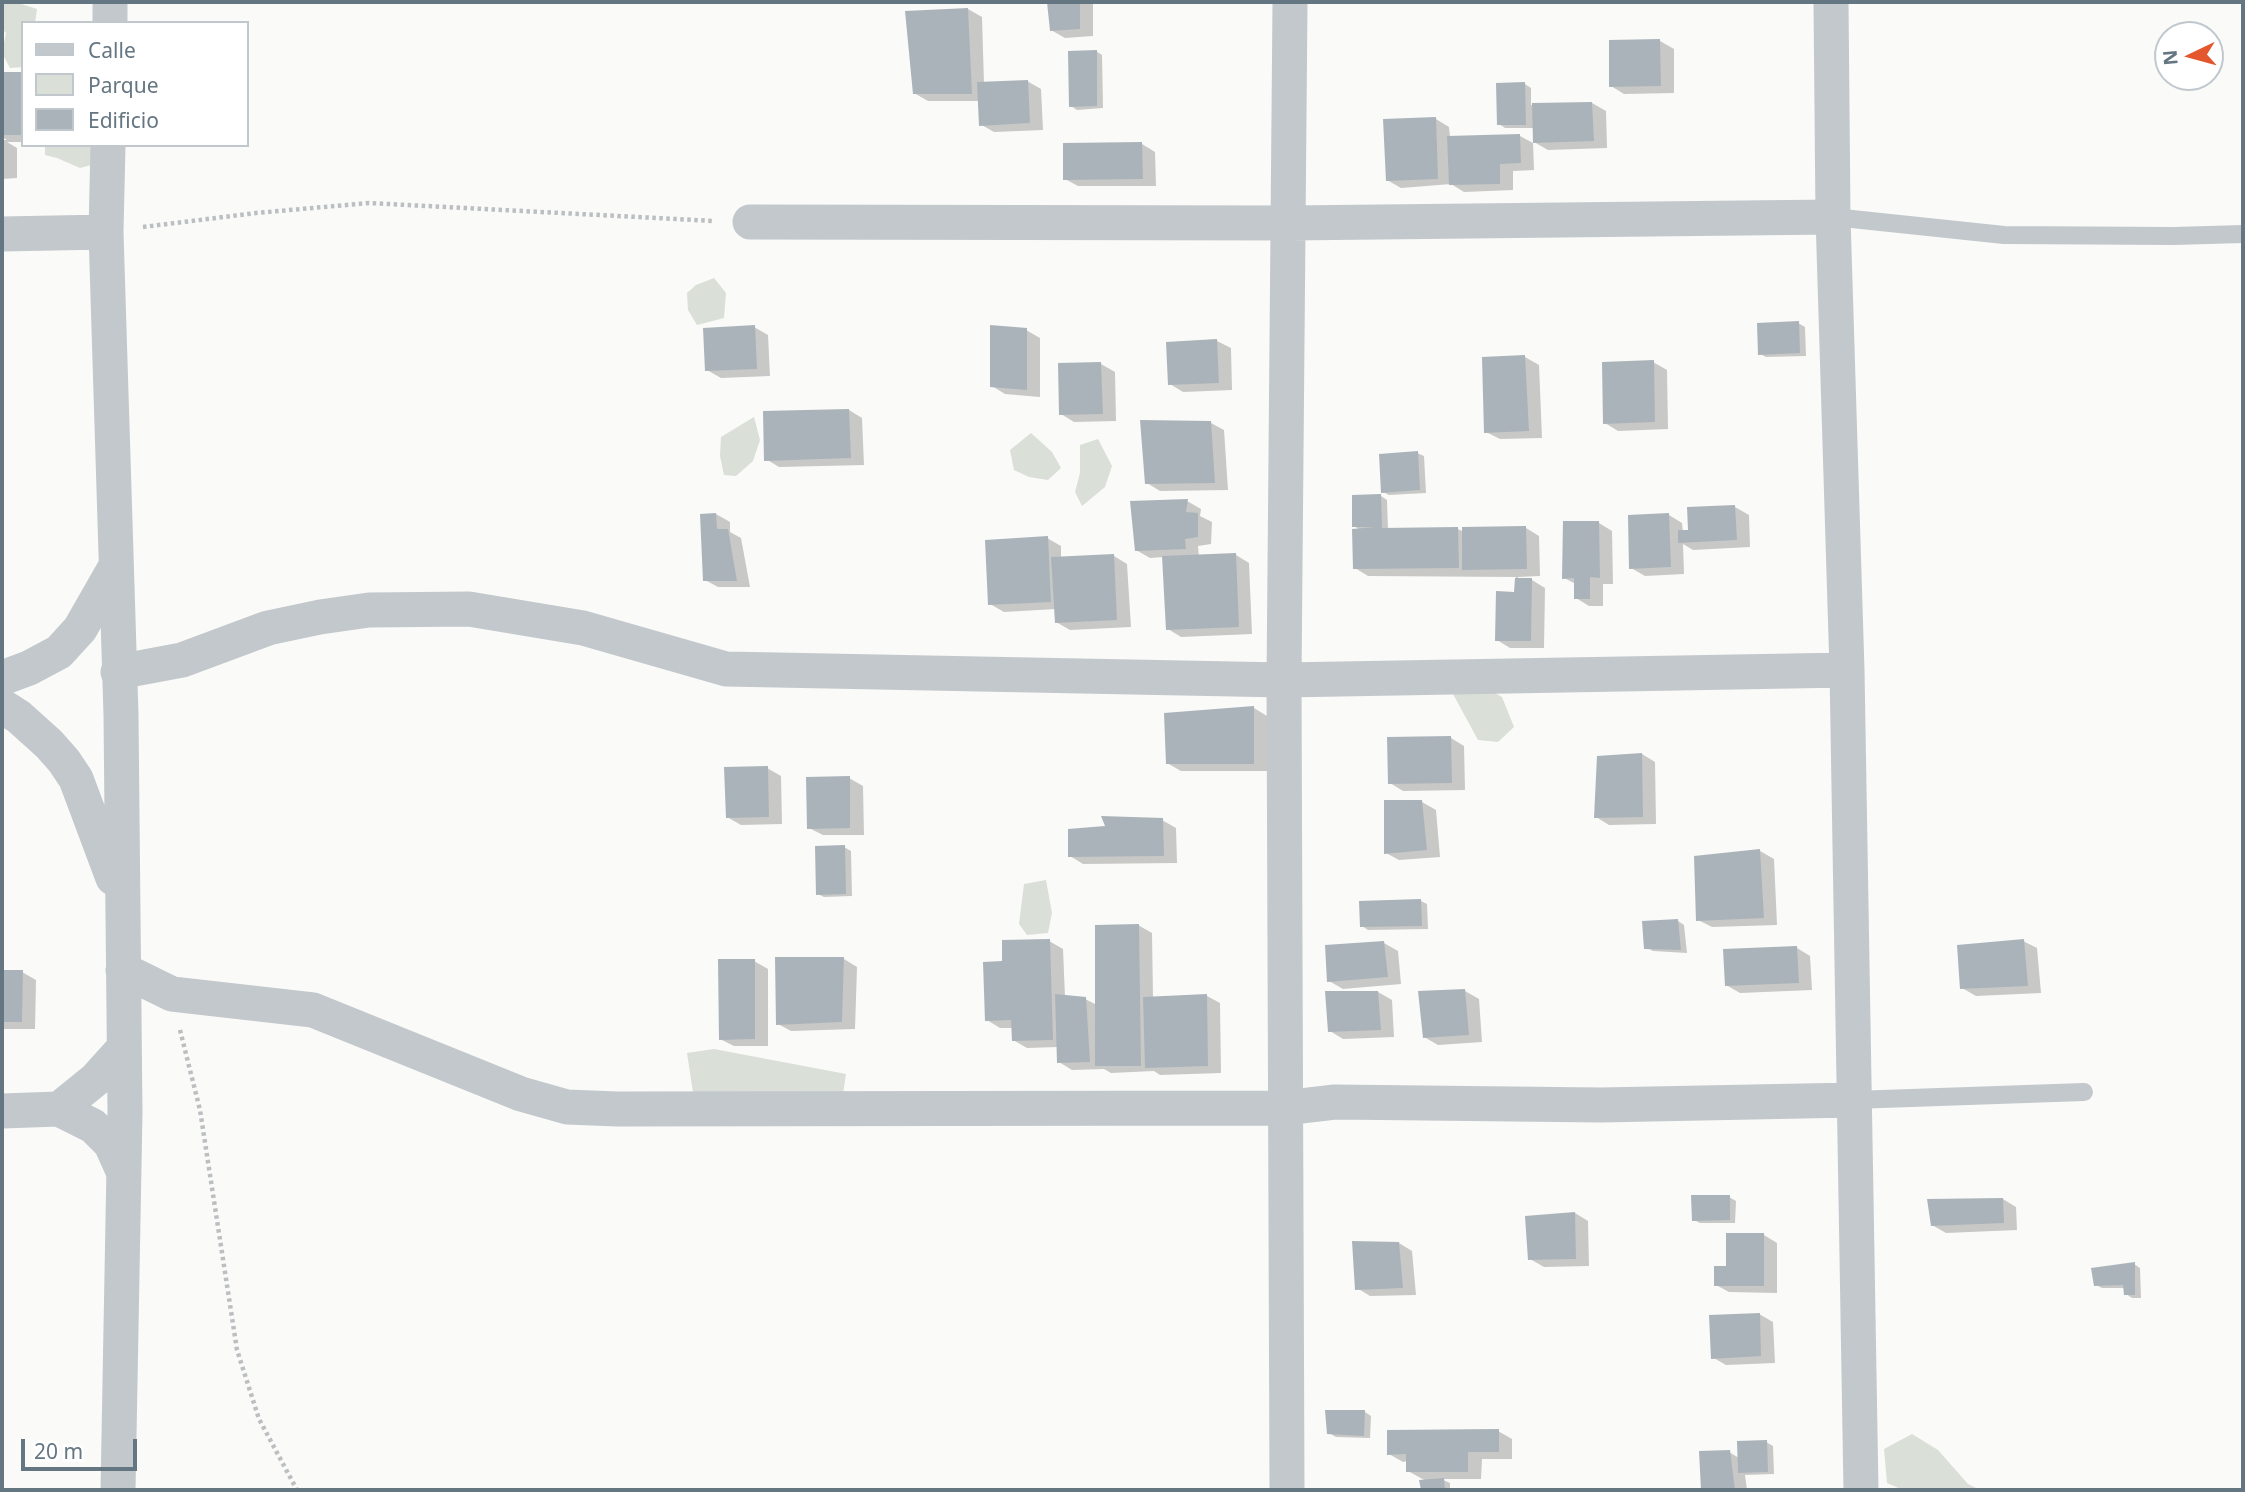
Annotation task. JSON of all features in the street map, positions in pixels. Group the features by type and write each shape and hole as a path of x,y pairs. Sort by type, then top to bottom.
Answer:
{"street":[{"path":"110,2 110,21"},
{"path":"1287,1490 1284,680 1290,2"},
{"path":"1831,2 1833,216 1847,670 1861,1490"},
{"path":"108,147 106,232 121,715 124,1048 117,1488"},
{"path":"750,222 1289,223 1833,216"},
{"path":"2,234 106,232"},
{"path":"2,678 29,668 59,652 80,629 116,566"},
{"path":"118,672 182,660 268,628 320,617 369,610 469,609 583,628 726,669 1284,680 1847,670"},
{"path":"2,706 19,717 49,744 76,779 121,901"},
{"path":"123,970 172,994 313,1010 521,1094 567,1107 1284,1108 1335,1102 1601,1105 1853,1100"},
{"path":"59,1110 96,1079 124,1048"},
{"path":"2,1111 59,1110 93,1126 111,1144 124,1173"}],"lane":[{"path":"1833,216 2004,235 2243,234"},
{"path":"1853,1100 2084,1092"}],"path":[{"path":"106,232 257,213 369,203 750,222"},
{"path":"172,994 200,1110 237,1350 259,1419 297,1490"}],"green space":[{"path":"2,2 15,2 37,9 35,21 21,21 21,67 10,68 2,53 6,33 2,29"},
{"path":"45,147 116,147 95,164 80,168 45,155"},
{"path":"714,278 726,293 724,318 697,325 688,310 687,293 696,285"},
{"path":"754,417 760,440 753,461 736,476 724,475 720,456 721,437"},
{"path":"1031,433 1052,452 1061,468 1048,480 1029,477 1014,470 1010,450"},
{"path":"1098,439 1112,466 1105,487 1082,506 1075,492 1080,473 1080,445"},
{"path":"1484,687 1502,697 1514,727 1498,742 1478,740 1453,694"},
{"path":"1046,880 1052,913 1048,933 1027,935 1019,924 1024,884"},
{"path":"714,1049 846,1074 843,1094 694,1099 687,1053"},
{"path":"1912,1434 1938,1450 1968,1484 1980,1490 1903,1490 1887,1483 1884,1449"}],"building":[{"path":"1047,2 1080,2 1080,29 1050,31"},
{"path":"968,8 972,94 913,94 905,11"},
{"path":"1660,39 1661,86 1609,87 1609,40"},
{"path":"1097,50 1097,106 1069,107 1068,51"},
{"path":"2,72 21,72 21,135 2,135"},
{"path":"1028,80 1030,123 979,126 977,82"},
{"path":"1525,82 1526,125 1497,125 1496,83"},
{"path":"1592,102 1594,141 1533,143 1532,103"},
{"path":"1436,117 1438,179 1386,181 1383,119"},
{"path":"1520,134 1521,163 1500,164 1500,184 1449,185 1447,136"},
{"path":"1142,142 1143,179 1063,180 1063,143"},
{"path":"1799,321 1800,353 1758,355 1757,323"},
{"path":"755,325 757,369 705,371 703,328"},
{"path":"990,325 1027,328 1027,390 990,387"},
{"path":"1217,339 1219,383 1168,385 1166,342"},
{"path":"1525,355 1529,431 1484,433 1482,357"},
{"path":"1654,360 1655,422 1603,424 1602,362"},
{"path":"1101,362 1103,414 1059,415 1058,363"},
{"path":"849,409 851,458 764,461 763,411"},
{"path":"1140,420 1211,421 1215,483 1145,484"},
{"path":"1418,451 1420,490 1381,493 1379,454"},
{"path":"1381,494 1382,528 1458,527 1459,568 1353,569 1352,529 1375,527 1352,527 1352,495"},
{"path":"1188,499 1186,512 1198,513 1198,537 1185,539 1186,549 1135,551 1130,501"},
{"path":"1735,505 1737,540 1678,543 1678,530 1688,530 1687,507"},
{"path":"716,513 717,529 728,529 737,581 703,581 700,514"},
{"path":"1669,513 1671,567 1629,569 1628,515"},
{"path":"1563,521 1599,521 1600,578 1590,577 1590,599 1574,599 1574,578 1562,579"},
{"path":"1526,526 1527,569 1462,570 1462,527"},
{"path":"1048,536 1051,602 988,605 985,540"},
{"path":"1236,553 1239,627 1166,630 1162,556"},
{"path":"1114,554 1117,620 1055,623 1051,557"},
{"path":"1515,578 1532,578 1531,641 1495,641 1496,591 1514,592"},
{"path":"1254,706 1254,764 1166,764 1164,713"},
{"path":"1451,736 1452,783 1388,784 1387,737"},
{"path":"1642,753 1643,817 1594,818 1597,756"},
{"path":"768,766 769,817 726,818 724,767"},
{"path":"850,776 850,828 807,829 806,777"},
{"path":"1384,800 1422,800 1427,850 1384,854"},
{"path":"1101,816 1163,818 1164,856 1068,857 1068,829 1105,826"},
{"path":"845,845 846,894 816,895 815,846"},
{"path":"1760,849 1764,918 1696,921 1694,856"},
{"path":"1421,899 1422,926 1360,927 1359,901"},
{"path":"1678,919 1681,950 1644,949 1642,921"},
{"path":"1139,924 1141,1066 1095,1066 1095,925"},
{"path":"1050,939 1053,1040 1012,1041 1011,1020 985,1021 983,962 1002,961 1002,940"},
{"path":"2024,939 2028,986 1960,989 1957,945"},
{"path":"1384,941 1388,977 1327,982 1325,945"},
{"path":"1797,946 1799,983 1725,986 1723,949"},
{"path":"775,957 844,957 842,1022 776,1025"},
{"path":"718,959 755,959 755,1039 719,1040"},
{"path":"2,970 23,970 22,1022 2,1022"},
{"path":"1465,989 1469,1035 1423,1038 1418,991"},
{"path":"1325,991 1378,991 1381,1030 1328,1032"},
{"path":"1055,994 1086,997 1090,1062 1057,1063"},
{"path":"1207,994 1208,1066 1145,1068 1143,997"},
{"path":"1691,1195 1730,1195 1730,1220 1692,1221"},
{"path":"2003,1198 2004,1223 1931,1226 1927,1199"},
{"path":"1575,1212 1576,1259 1528,1260 1525,1216"},
{"path":"1726,1233 1764,1233 1764,1286 1714,1286 1714,1266 1726,1266"},
{"path":"1352,1241 1399,1242 1403,1288 1355,1290"},
{"path":"2135,1262 2135,1295 2124,1295 2123,1285 2094,1286 2091,1268"},
{"path":"1760,1313 1761,1356 1711,1359 1709,1315"},
{"path":"1325,1410 1365,1410 1364,1436 1327,1434"},
{"path":"1499,1429 1499,1452 1468,1452 1468,1472 1406,1472 1406,1454 1387,1455 1387,1430"},
{"path":"1767,1440 1768,1472 1738,1473 1737,1441"},
{"path":"1730,1450 1735,1490 1701,1490 1699,1451"},
{"path":"1444,1478 1445,1490 1421,1490 1419,1480"}]}
